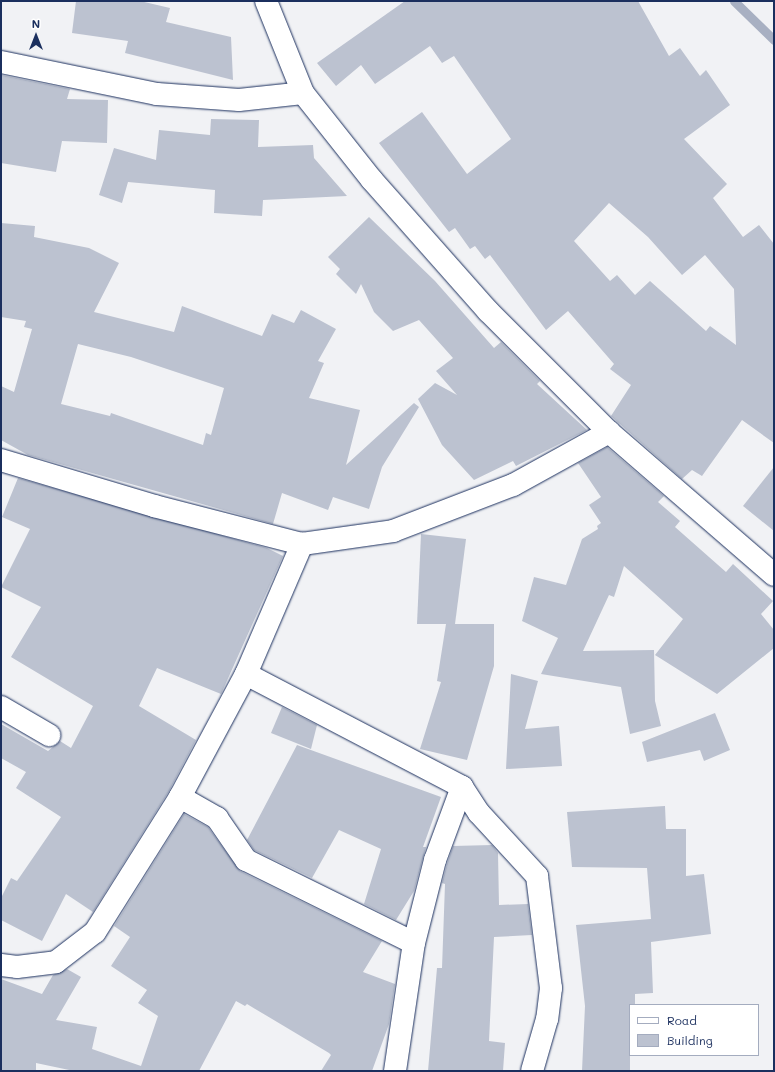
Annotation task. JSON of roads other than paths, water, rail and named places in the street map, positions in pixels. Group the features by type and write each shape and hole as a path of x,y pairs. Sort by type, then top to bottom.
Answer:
{"street":[{"path":"266,1 303,93 372,180 483,305 609,432 774,575"},
{"path":"1,62 157,94 239,100 303,93"},
{"path":"1,460 154,506 302,544 393,531 513,485 609,432"},
{"path":"1,964 17,967 56,962 96,932 180,797 246,674 302,544"},
{"path":"246,674 462,787 479,813 537,876 551,988 547,1019 532,1071"},
{"path":"1,707 49,735"},
{"path":"395,1071 414,943 434,860 462,787"},
{"path":"180,797 217,818 246,860 414,943"}],"waterway":[{"path":"734,1 774,40"}]}
